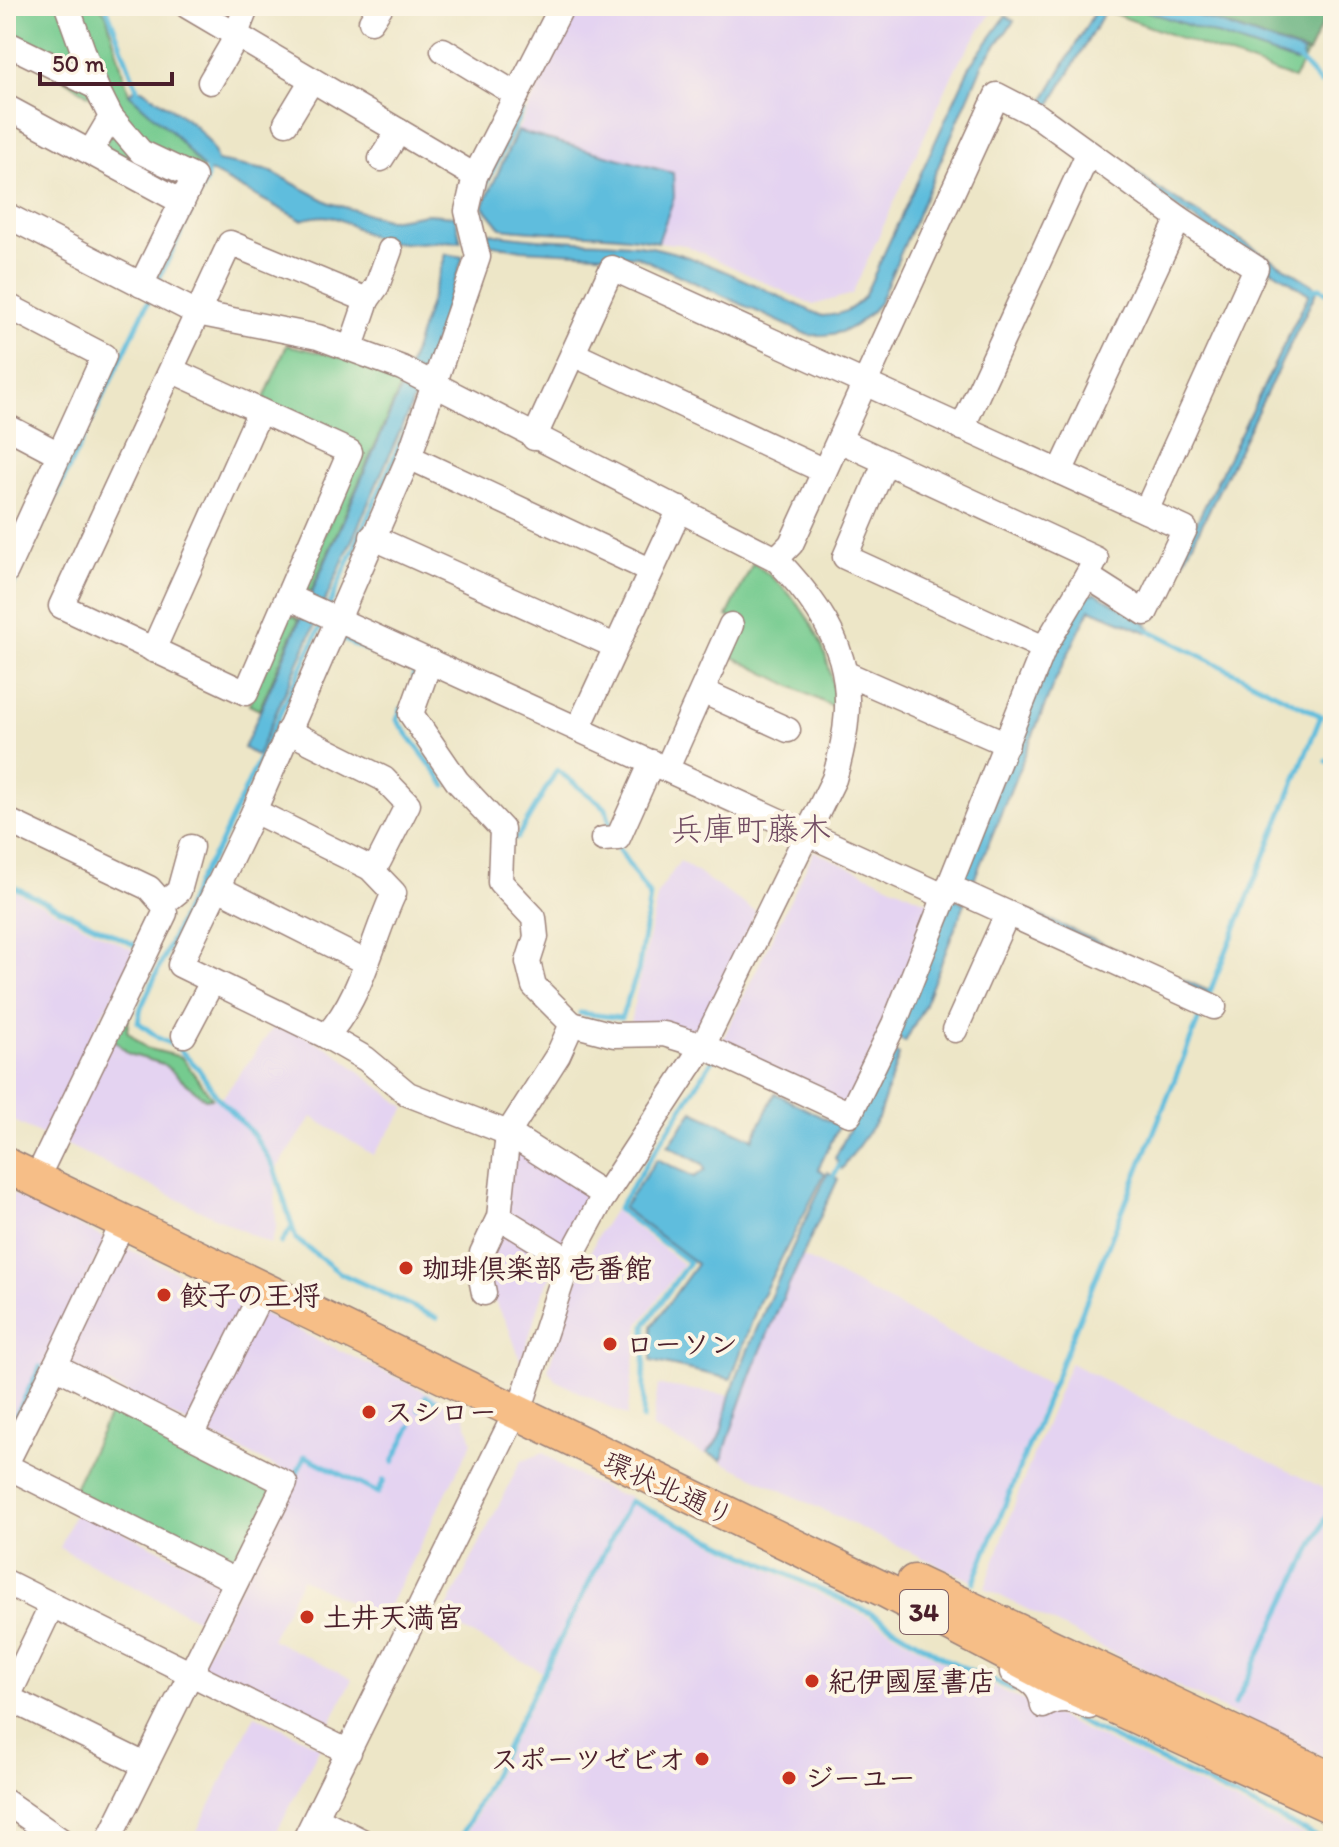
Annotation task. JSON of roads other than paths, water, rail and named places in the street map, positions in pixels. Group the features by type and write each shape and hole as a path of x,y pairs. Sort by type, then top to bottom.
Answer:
{"highway":[{"name":"環状北通り","path":"6,1145 291,1279 520,1405 1057,1680 1333,1807"},
{"name":"環状北通り","path":"6,1165 263,1290 520,1405 1333,1780"}],"street":[{"path":"67,6 96,87 111,117 141,152 194,177 149,289"},
{"path":"187,6 475,176"},
{"path":"210,82 247,6"},
{"path":"562,6 475,176 467,211 478,257 409,457 254,811 180,965 326,1036 366,1059 408,1094 508,1133 605,1195"},
{"path":"6,43 96,87"},
{"path":"443,50 517,95"},
{"path":"286,123 312,80"},
{"path":"776,559 791,544 997,95 1038,116 1179,218 1256,268 1149,506"},
{"path":"6,107 182,202"},
{"path":"91,151 111,117"},
{"path":"381,159 399,131"},
{"path":"965,422 1088,154"},
{"path":"6,215 197,313 351,347 402,368 776,559 808,593 834,635 847,674 846,739 834,779 703,1046 605,1195 569,1260 520,1405 304,1841"},
{"path":"1063,466 1179,218"},
{"path":"171,370 350,452 246,693 61,606 230,243 367,300"},
{"path":"351,347 367,300 377,286 390,250"},
{"path":"534,438 612,268 867,377 1063,466 1149,506 1185,529 1145,613 1087,576"},
{"path":"6,305 104,356 59,454 11,545 6,571"},
{"path":"573,354 824,471"},
{"path":"153,650 260,411"},
{"path":"6,426 59,454"},
{"path":"430,661 411,714 457,781 502,829 500,882 534,918 536,937 528,962 534,986 572,1024 614,1035 664,1034 703,1046 850,1114 955,894 1044,648 1096,559 839,440"},
{"path":"409,457 650,570"},
{"path":"885,463 845,557 1044,648"},
{"path":"578,729 680,509"},
{"path":"372,537 615,646"},
{"path":"288,597 809,832 1007,914 1214,1007"},
{"path":"611,839 702,691 731,625"},
{"path":"847,674 1007,744"},
{"path":"702,691 788,730"},
{"path":"288,731 384,779 408,804 379,861 370,868"},
{"path":"254,811 370,868 394,893 362,974 337,1025 326,1036"},
{"path":"6,820 149,888 163,904 165,913 149,952 106,1030 44,1163"},
{"path":"163,904 179,891 191,847"},
{"path":"216,887 365,962"},
{"path":"955,1030 1007,914"},
{"path":"184,1035 212,982"},
{"path":"484,1293 480,1273 482,1253 499,1217 508,1133 558,1055 572,1024"},
{"path":"499,1217 569,1260"},
{"path":"124,1221 6,1465 236,1581"},
{"path":"191,1435 263,1290"},
{"path":"55,1366 285,1483 108,1841"},
{"path":"6,1582 188,1675 349,1752"},
{"path":"887,1591 944,1639 1031,1682 1042,1695 1043,1706 1072,1699 1333,1823"},
{"path":"52,1605 7,1700 145,1765"},
{"path":"6,1802 62,1841"},
{"path":"316,1818 362,1841"}],"water":[{"path":"1098,6 1108,6 1049,107 1159,189 1318,288 1156,618 1151,615 1309,294 1156,194 1039,108"},
{"path":"1132,6 1170,6 1303,52 1302,59 1296,62"},
{"path":"1006,16 1014,21 983,63 879,303 864,319 848,329 808,335 637,256 522,250 488,244 486,232 662,249 709,265 822,316 845,311 864,297 971,64"},
{"path":"135,89 142,89 197,129 213,149 217,161 270,171 330,203 389,220 427,214 455,216 461,242 388,242 342,220 325,216 301,220 202,167 173,133 129,94"},
{"path":"517,131 673,173 674,197 658,242 619,236 501,228 483,206"},
{"path":"446,254 463,257 418,390 257,756 244,748 403,384"},
{"path":"1096,593 1151,629 1149,633 1090,609 1054,683 973,882 978,888 1209,991 1208,995 972,889 961,877 1057,645 1085,596"},
{"path":"951,897 965,903 924,1006 905,1042 894,1036"},
{"path":"890,1049 899,1055 878,1118 842,1169 835,1158"},
{"path":"775,1093 839,1126 818,1169 825,1173 759,1302 731,1379 651,1361 652,1326 697,1264 623,1208 657,1159 694,1177 705,1170 703,1164 668,1146 693,1111 753,1139"},
{"path":"828,1172 838,1179 760,1352 722,1460 707,1453 718,1440 742,1364"}],"waterway":[{"path":"106,6 138,91"},
{"path":"1298,58 1320,83"},
{"path":"484,188 522,111"},
{"path":"156,285 207,178 207,163"},
{"path":"478,209 484,218"},
{"path":"1312,289 1320,288 1333,297"},
{"path":"6,600 150,298"},
{"path":"328,608 406,430"},
{"path":"323,621 219,846 200,877 141,1008 138,1022 160,1039 176,1046 198,1068 217,1097 253,1134 274,1167 296,1239 340,1273 437,1318"},
{"path":"1147,629 1321,716 1209,994"},
{"path":"342,639 415,672 413,677"},
{"path":"401,709 397,720 446,786"},
{"path":"1327,761 1333,764"},
{"path":"511,837 517,838 557,770 606,808 612,830"},
{"path":"580,1013 621,1018 638,971 650,896 615,844"},
{"path":"6,883 141,948"},
{"path":"974,1582 1202,1011"},
{"path":"643,1419 645,1325 689,1262 618,1209 712,1061"},
{"path":"831,1180 842,1161"},
{"path":"281,1243 291,1229"},
{"path":"6,1435 40,1367"},
{"path":"419,1409 426,1396 437,1401"},
{"path":"393,1462 411,1426"},
{"path":"296,1475 305,1456 378,1493 384,1480"},
{"path":"459,1841 630,1501 870,1613 945,1659 1014,1690"},
{"path":"1235,1704 1333,1504"},
{"path":"1074,1719 1326,1841"}],"place":[{"name":"珈琲倶楽部 壱番館","path":"406,1268"},
{"name":"餃子の王将","path":"164,1295"},
{"name":"ローソン","path":"610,1344"},
{"name":"スシロー","path":"369,1412"},
{"name":"土井天満宮","path":"307,1617"},
{"name":"紀伊國屋書店","path":"812,1681"},
{"name":"スポーツゼビオ","path":"702,1759"},
{"name":"ジーユー","path":"789,1778"}],"district":[{"name":"兵庫町藤木","path":"751,829"}]}
